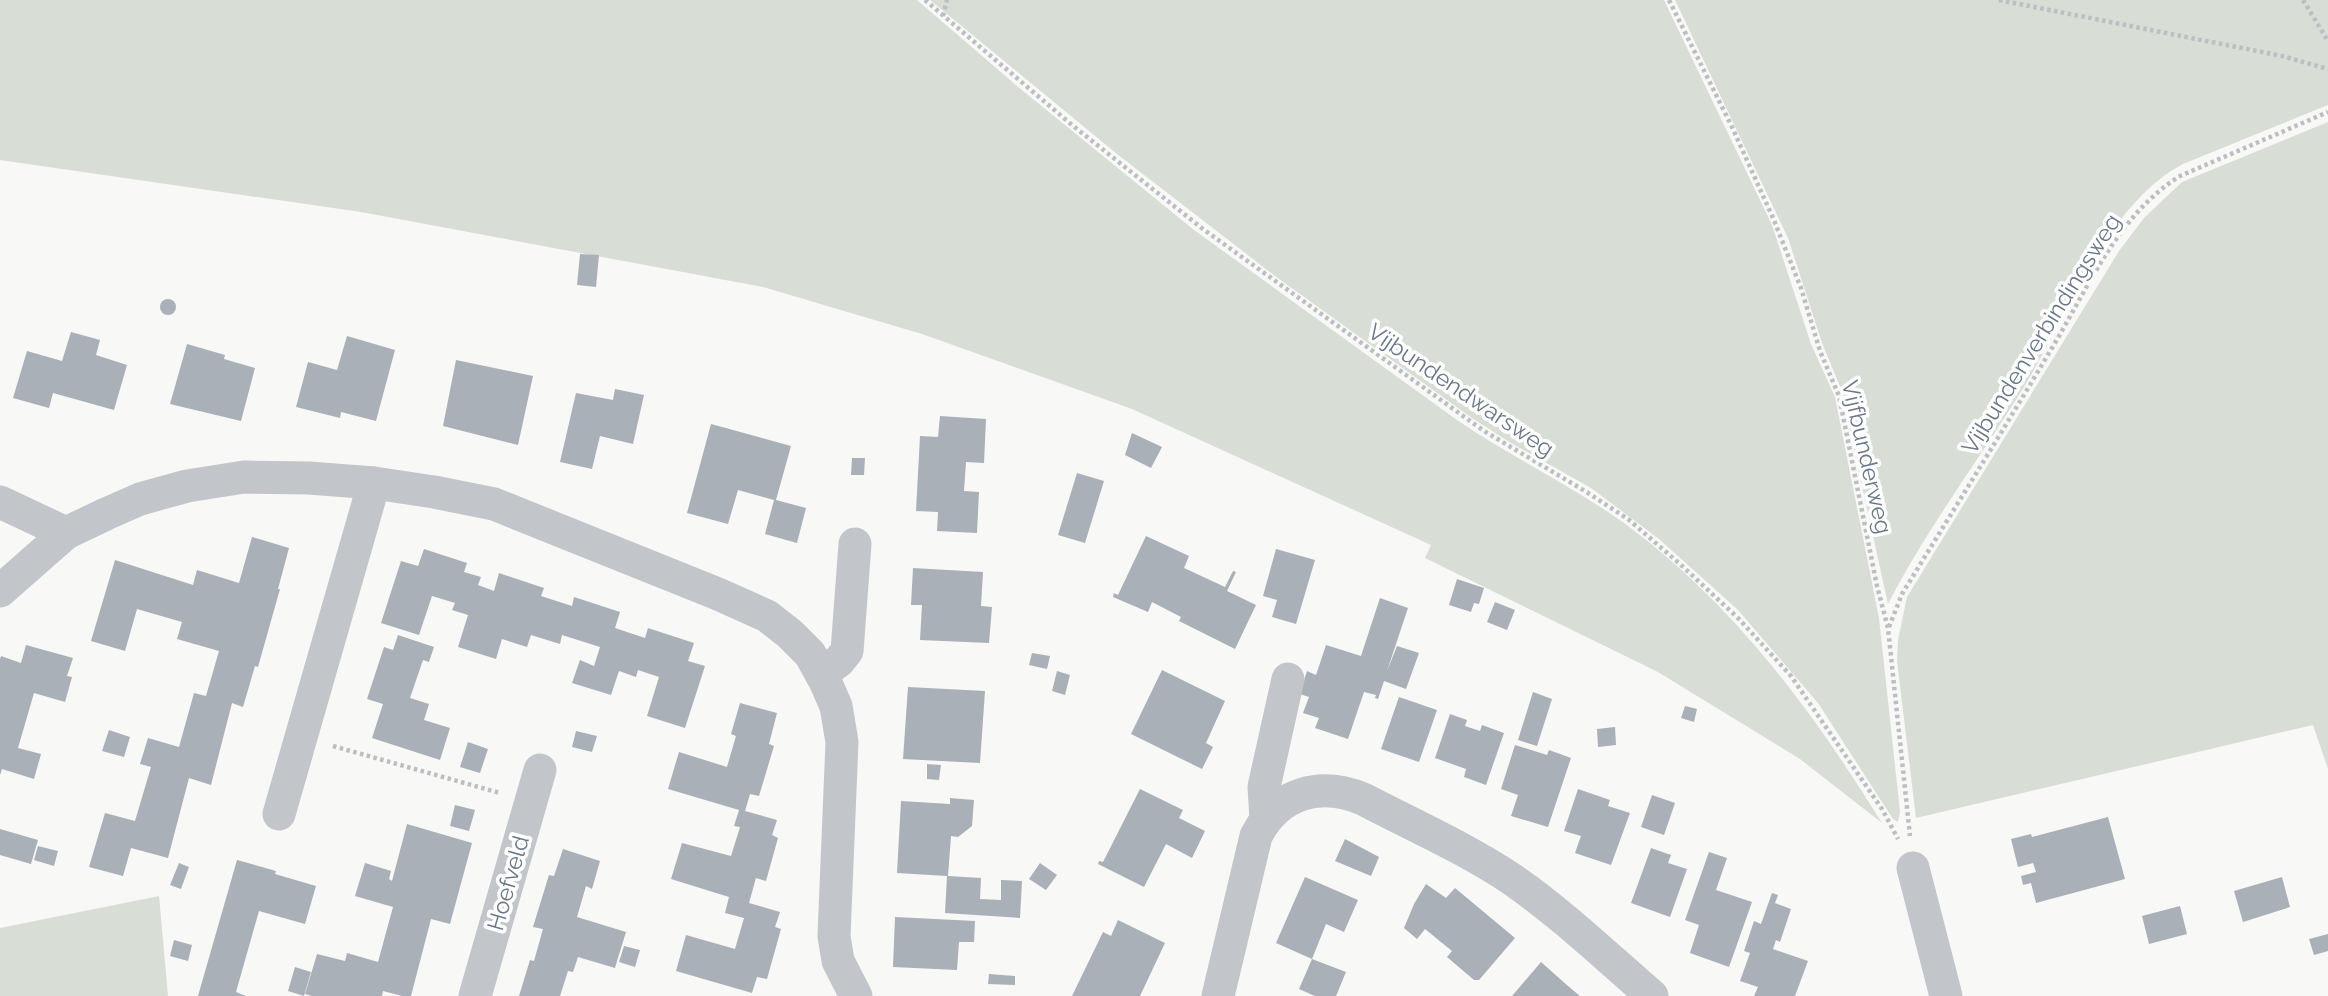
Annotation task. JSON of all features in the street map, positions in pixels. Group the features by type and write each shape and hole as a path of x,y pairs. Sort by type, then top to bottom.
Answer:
{"street":[{"path":"0,591 66,533 140,499 199,484 244,477 309,478 373,483 494,504 766,616 810,654 836,706 842,742 834,936 838,961 856,996"},
{"path":"279,814 373,483"},
{"path":"0,502 66,533"},
{"path":"821,674 839,661 847,651 855,544"},
{"path":"1266,819 1264,787 1287,679"},
{"name":"Hoefveld","path":"475,996 540,769"},
{"path":"1218,996 1256,836 1266,819 1277,808 1292,798 1324,789 1345,792 1363,799 1480,859 1559,916 1652,996"},
{"path":"1913,868 1946,996"}],"path":[{"name":"Vijbundendwarsweg","path":"925,0 1072,125 1203,229 1484,431 1628,519 1681,564 1739,620 1791,676 1882,809 1913,868"},
{"path":"943,16 947,0"},
{"name":"Vijfbunderweg","path":"1669,0 1773,218 1801,288 1820,351 1839,396 1888,628 1913,868"},
{"path":"1999,0 2282,56 2328,69"},
{"path":"2303,0 2328,41"},
{"name":"Vijbundenverbindingsweg","path":"1888,628 1902,594 2127,223 2164,186 2180,176 2328,112"},
{"path":"301,737 531,801"}],"shaded area":[{"path":"0,0 917,0 1017,86 1194,230 1457,420 1604,509 1664,554 1701,588 1768,661 1827,739 1882,823 1800,759 1658,672 1425,558 1431,545 1132,409 922,334 763,287 361,212 0,160"},
{"path":"930,0 1664,0 1772,225 1811,344 1835,397 1879,618 1900,812 1898,822 1893,819 1818,703 1738,610 1659,539 1591,488 1472,418 1275,276 1117,154"},
{"path":"1675,0 2328,0 2328,105 2183,164 2156,182 2133,205 2111,233 2024,387 1936,521 1888,604 1844,396 1822,343 1788,238"},
{"path":"2328,122 2328,769 2313,725 1916,818 1897,661 1898,640 1907,597 2119,251 2144,218 2182,182"},
{"path":"159,896 168,996 0,996 0,928"}],"building":[{"path":"580,254 599,255 596,287 577,285"},
{"path":"168,299 176,307 168,315 160,307"},
{"path":"71,332 100,340 96,355 127,365 114,410 53,393 49,408 13,398 27,351 62,361"},
{"path":"347,336 395,350 376,421 341,412 340,418 296,407 308,362 337,370"},
{"path":"187,344 225,355 224,359 255,368 241,421 170,404"},
{"path":"456,360 533,376 518,445 443,426"},
{"path":"615,389 644,395 633,444 600,436 592,469 560,462 576,393 613,400"},
{"path":"940,416 986,419 984,463 966,462 964,491 979,492 977,533 937,531 938,512 916,511 920,436 938,437"},
{"path":"711,424 791,446 776,500 806,508 797,543 765,534 774,500 738,490 728,524 687,513"},
{"path":"1132,433 1162,447 1151,468 1125,455"},
{"path":"852,458 865,458 864,475 851,475"},
{"path":"1077,473 1104,481 1085,543 1058,535"},
{"path":"1146,536 1189,556 1184,568 1225,587 1233,571 1236,572 1227,591 1256,605 1235,649 1179,621 1181,617 1152,602 1148,612 1113,597 1114,593 1118,595"},
{"path":"252,537 289,548 258,667 255,666 243,707 232,703 211,785 189,778 168,858 131,848 123,876 89,867 105,813 135,821 151,767 140,764 148,738 179,747 194,693 206,696 219,651 177,639 182,622 137,609 125,651 91,641 115,560 193,585 197,570 239,583"},
{"path":"424,549 467,563 464,572 481,577 478,585 494,591 499,573 544,588 541,596 572,606 574,597 620,612 615,628 645,638 648,628 694,643 688,661 705,666 685,728 647,716 659,677 638,670 636,677 619,671 611,695 572,683 580,660 594,666 600,647 562,635 560,644 531,635 527,647 502,639 496,659 458,647 468,615 452,610 455,603 432,596 419,635 381,623 401,561 418,566"},
{"path":"1276,549 1315,560 1296,624 1272,617 1277,600 1263,596"},
{"path":"913,568 983,572 981,606 992,607 989,643 920,640 922,605 911,605"},
{"path":"1457,579 1484,588 1479,604 1474,603 1471,612 1449,605"},
{"path":"1380,598 1408,608 1387,671 1397,646 1419,653 1406,689 1384,681 1378,699 1375,698 1376,695 1364,692 1348,739 1315,728 1319,718 1303,713 1309,697 1300,694 1307,671 1316,675 1326,645 1361,656"},
{"path":"1495,602 1515,610 1507,630 1487,622"},
{"path":"398,635 434,647 429,662 423,660 410,698 429,704 424,720 450,728 440,760 372,738 383,704 367,699 384,647 393,650"},
{"path":"26,645 73,658 67,676 72,677 65,702 34,693 18,748 41,754 34,779 2,769 0,775 0,659 1,656 21,663"},
{"path":"1032,653 1050,656 1047,669 1029,665"},
{"path":"1162,670 1225,701 1206,743 1213,747 1202,769 1131,734"},
{"path":"1057,671 1070,675 1065,695 1052,691"},
{"path":"908,687 985,691 980,763 903,759"},
{"path":"1533,692 1552,699 1537,746 1518,740"},
{"path":"1399,697 1437,710 1419,762 1381,749"},
{"path":"740,703 777,713 769,744 774,746 759,796 750,794 745,811 777,820 772,835 778,838 766,881 756,878 749,903 780,912 775,927 781,929 767,979 757,977 752,993 676,971 686,935 735,949 744,918 725,913 729,897 671,879 682,843 731,856 740,827 734,826 739,810 668,789 679,752 727,767 736,736 731,734"},
{"path":"1685,706 1697,709 1694,722 1681,718"},
{"path":"1450,714 1467,720 1465,726 1480,731 1482,725 1504,733 1486,785 1464,777 1466,769 1435,758"},
{"path":"1615,727 1616,745 1598,747 1597,729"},
{"path":"109,730 130,737 124,757 102,751"},
{"path":"576,731 597,736 592,752 572,747"},
{"path":"468,742 488,749 480,773 460,767"},
{"path":"1515,745 1547,755 1549,750 1571,758 1548,827 1511,816 1518,795 1501,789"},
{"path":"927,764 941,765 939,780 927,779"},
{"path":"1140,789 1183,810 1179,818 1205,831 1192,858 1166,844 1144,887 1098,864 1099,861 1103,862"},
{"path":"1578,789 1610,800 1608,806 1630,813 1611,865 1575,853 1581,836 1564,831"},
{"path":"1652,795 1675,803 1664,835 1641,827"},
{"path":"950,798 974,800 972,826 958,837 951,836 948,876 981,878 980,899 1001,900 1001,880 1022,881 1020,918 945,913 947,876 897,873 901,801 950,804"},
{"path":"455,805 475,810 469,831 450,826"},
{"path":"2108,817 2125,879 2036,903 2031,883 2023,885 2021,876 2036,872 2033,863 2018,867 2011,839 2031,834 2032,837"},
{"path":"407,824 472,843 450,924 431,919 411,996 383,991 382,996 305,994 317,954 345,961 347,953 378,962 393,907 355,896 365,863 391,871 389,879 392,881"},
{"path":"0,829 38,840 31,864 0,855"},
{"path":"1345,839 1379,857 1371,876 1335,861"},
{"path":"38,846 58,851 54,866 34,860"},
{"path":"1651,848 1671,855 1668,863 1687,869 1670,917 1631,903"},
{"path":"563,849 600,861 592,889 586,886 577,917 626,932 615,968 578,957 573,972 568,971 560,996 519,996 530,960 534,961 543,929 533,927 549,875 554,876"},
{"path":"1709,852 1727,858 1716,890 1752,902 1729,967 1690,953 1699,925 1685,920"},
{"path":"237,860 316,886 305,924 259,911 236,992 246,996 198,996"},
{"path":"179,863 189,867 181,889 170,885"},
{"path":"1040,863 1057,875 1046,890 1029,879"},
{"path":"1305,877 1358,900 1344,932 1326,924 1312,959 1276,943"},
{"path":"2282,877 2290,907 2243,922 2234,891"},
{"path":"1426,884 1446,898 1455,888 1515,938 1479,980 1474,980 1447,957 1452,951 1425,929 1417,939 1404,928"},
{"path":"1772,893 1778,895 1775,903 1791,909 1780,942 1776,940 1773,949 1808,961 1795,996 1754,996 1758,987 1740,981 1750,953 1744,951 1754,921 1761,924"},
{"path":"2180,906 2187,934 2149,944 2142,916"},
{"path":"895,917 975,921 974,942 959,942 957,970 893,967"},
{"path":"1118,920 1165,943 1140,996 1072,996 1103,932 1111,936"},
{"path":"2328,934 2328,951 2314,955 2309,939"},
{"path":"174,940 192,945 188,961 170,956"},
{"path":"624,946 640,950 635,967 619,962"},
{"path":"1312,959 1346,972 1336,996 1315,996 1299,989"},
{"path":"1541,962 1568,986 1580,996 1512,996"},
{"path":"295,967 311,972 304,996 288,991"},
{"path":"989,974 1015,976 1015,985 988,984"}]}
